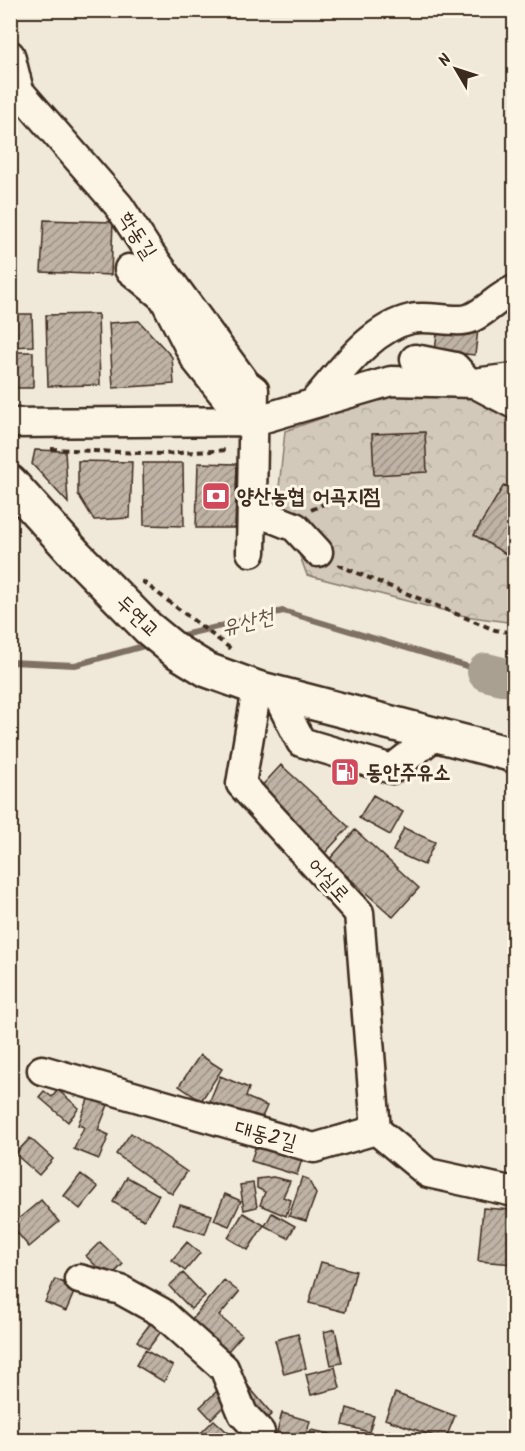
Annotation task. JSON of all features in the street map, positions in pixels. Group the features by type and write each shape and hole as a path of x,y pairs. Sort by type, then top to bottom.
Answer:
{"main road":[{"name":"두연교","path":"10,482 75,554 148,628 176,651 220,660"},
{"path":"220,660 267,690 434,736 514,755"}],"street":[{"name":"학동길","path":"10,56 19,92 119,206 148,252 246,384 254,390 245,421 252,510 251,552"},
{"path":"129,269 164,298 196,360 245,421"},
{"path":"313,403 361,351 386,329 412,319 470,319 503,295 514,290"},
{"path":"414,359 455,367 472,383 514,404"},
{"path":"10,423 245,421 391,381 472,383 514,378"},
{"path":"252,510 295,527 318,552"},
{"path":"267,690 301,742 392,769 434,736"},
{"name":"어실로","path":"267,690 241,784 359,913 376,1130"},
{"name":"대동2길","path":"42,1070 314,1148 376,1130"},
{"path":"376,1130 428,1173 514,1192"},
{"path":"79,1279 121,1290 161,1312 224,1368 243,1414 260,1432 256,1440"}],"path":[{"path":"43,448 86,452 162,454 239,450"},
{"path":"318,552 323,558 495,630 514,633"},
{"path":"141,580 220,660"}],"green space":[{"path":"393,393 462,393 514,418 514,623 465,616 307,575 278,497 285,431"}],"building":[{"path":"44,220 113,222 111,275 41,272"},
{"path":"10,314 32,314 33,346 10,347"},
{"path":"98,314 100,385 48,386 46,315"},
{"path":"139,321 172,357 174,384 113,388 109,323"},
{"path":"438,325 478,329 475,355 435,351"},
{"path":"10,352 33,352 33,388 10,388"},
{"path":"425,432 427,472 374,475 372,434"},
{"path":"35,450 65,451 68,503 32,464"},
{"path":"78,461 132,462 130,518 94,520 78,494"},
{"path":"143,463 183,463 184,526 144,525"},
{"name":"양산농협 어곡지점","path":"198,463 237,464 235,528 196,528"},
{"path":"504,485 514,491 514,559 474,535"},
{"path":"281,765 349,827 324,854 257,791"},
{"path":"373,795 403,812 390,835 359,818"},
{"path":"404,828 435,842 424,865 393,851"},
{"path":"355,830 419,888 393,917 329,860"},
{"path":"200,1055 222,1069 201,1101 179,1086"},
{"path":"220,1076 249,1088 246,1097 267,1106 259,1124 209,1103"},
{"path":"58,1090 79,1108 68,1122 39,1097 44,1091 52,1097"},
{"path":"89,1097 108,1105 98,1130 109,1135 99,1159 74,1149 84,1127 78,1125"},
{"path":"131,1133 187,1172 172,1194 116,1154"},
{"path":"30,1138 53,1159 39,1175 15,1154"},
{"path":"257,1142 303,1156 297,1175 251,1161"},
{"path":"81,1174 98,1187 80,1209 64,1196"},
{"path":"127,1177 159,1195 144,1220 113,1202"},
{"path":"273,1177 290,1181 283,1197 291,1200 286,1216 260,1205 265,1192 257,1188 257,1179"},
{"path":"302,1177 308,1179 316,1194 306,1221 289,1216"},
{"path":"253,1183 257,1207 244,1210 240,1185"},
{"path":"225,1194 241,1201 229,1226 214,1220"},
{"path":"41,1200 59,1222 29,1247 11,1225"},
{"path":"180,1205 212,1215 205,1234 173,1224"},
{"path":"483,1208 514,1210 514,1264 478,1261"},
{"path":"243,1213 264,1225 248,1250 228,1238"},
{"path":"272,1213 295,1226 288,1238 265,1226"},
{"path":"100,1242 123,1264 109,1279 86,1256"},
{"path":"187,1242 200,1253 185,1271 172,1260"},
{"path":"321,1262 356,1271 345,1312 309,1303"},
{"path":"183,1273 205,1296 191,1309 169,1286"},
{"path":"55,1279 76,1288 66,1311 45,1302"},
{"path":"224,1280 239,1292 219,1316 242,1335 228,1351 191,1320"},
{"path":"152,1321 163,1329 148,1349 137,1341"},
{"path":"335,1329 342,1363 331,1365 324,1332"},
{"path":"298,1334 306,1368 284,1374 275,1340"},
{"path":"145,1350 173,1366 164,1382 136,1365"},
{"path":"335,1367 340,1388 311,1395 306,1374"},
{"path":"249,1387 272,1414 259,1425 236,1398"},
{"path":"217,1391 228,1402 211,1419 200,1407"},
{"path":"395,1393 455,1416 445,1440 385,1419"},
{"path":"347,1408 374,1416 369,1432 343,1425"},
{"path":"282,1413 310,1421 305,1440 277,1432"},
{"path":"214,1420 236,1440 203,1440 198,1436"},
{"path":"311,1430 331,1434 330,1440 309,1440"},
{"path":"389,1431 410,1440 384,1440"},
{"path":"336,1436 366,1440 335,1440"}],"waterway":[{"name":"유산천","path":"175,637 283,611 486,672"},
{"name":"유산천","path":"10,662 75,665 151,644"},
{"name":"유산천","path":"486,672 514,679"}],"place":[{"name":"양산농협 어곡지점","path":"216,496"},
{"name":"동안주유소","path":"345,772"}]}
